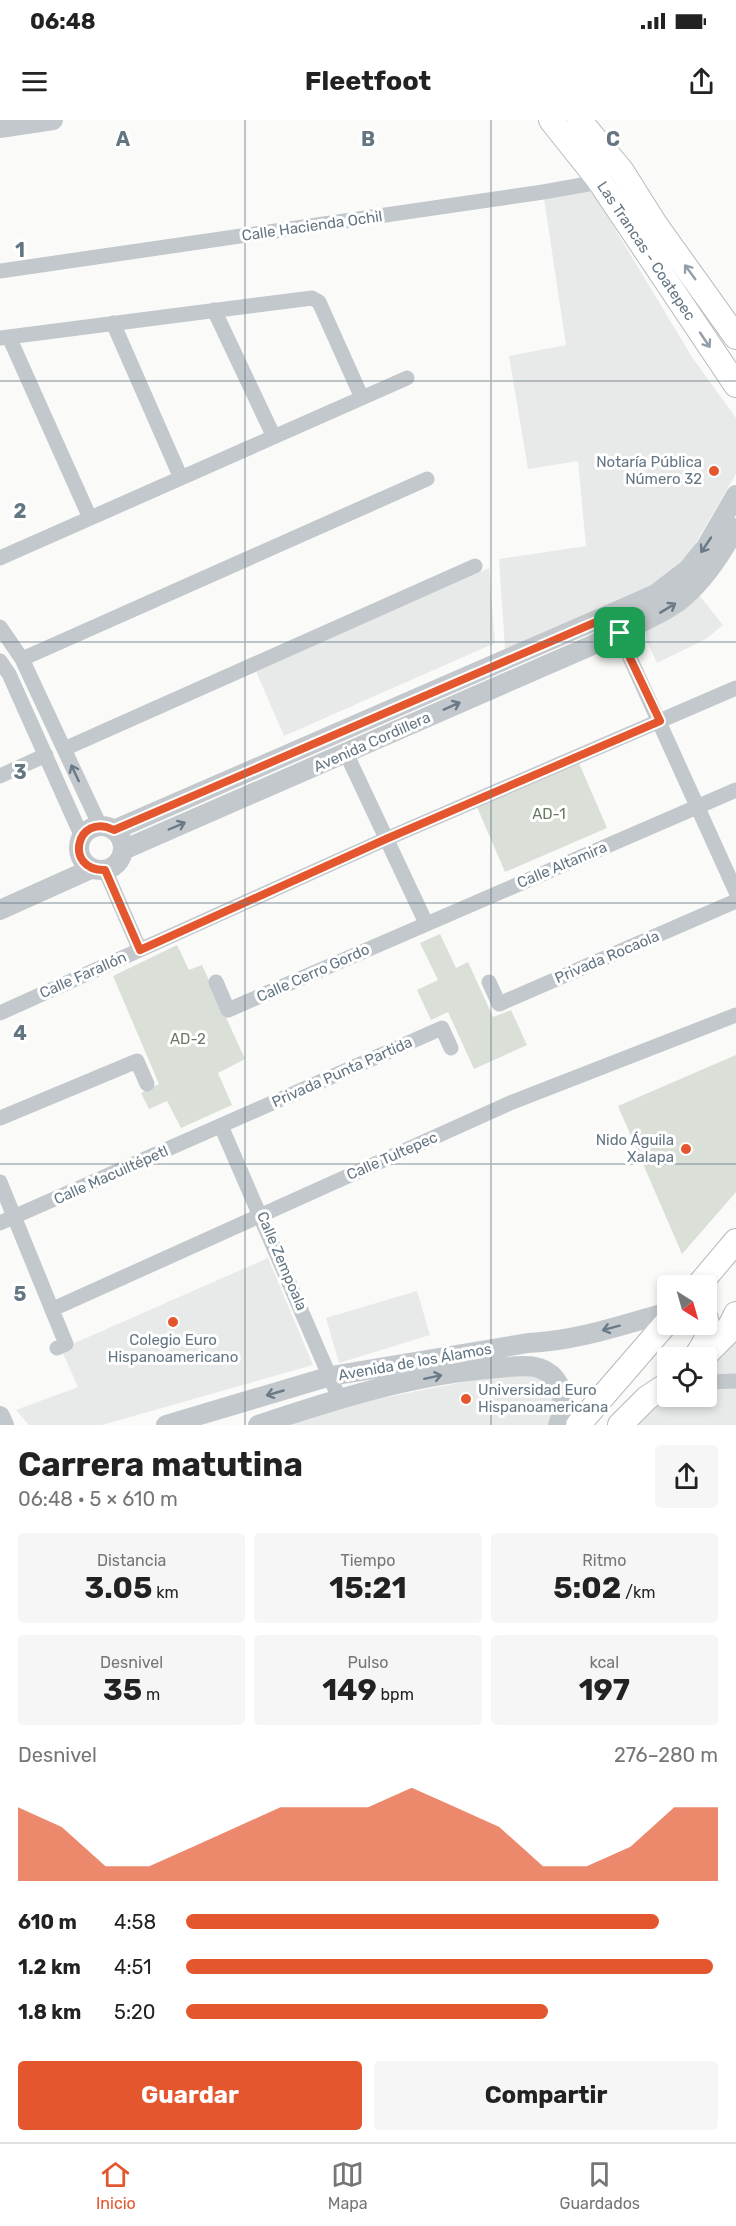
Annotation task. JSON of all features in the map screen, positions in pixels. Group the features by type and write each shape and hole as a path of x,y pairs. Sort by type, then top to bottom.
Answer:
{"main road":[{"name":"Las Trancas - Coatepec","path":"551,120 597,179 736,385"},
{"name":"Las Trancas - Coatepec","path":"579,120 621,170 655,224 736,337"},
{"path":"707,1275 736,1241"},
{"path":"713,1347 726,1334 736,1314"},
{"path":"578,1425 657,1334"},
{"path":"620,1425 657,1395"}],"street":[{"path":"0,128 53,120"},
{"name":"Calle Hacienda Ochil","path":"0,271 543,192 588,184 621,170"},
{"path":"90,518 5,337 312,298 319,303 362,398"},
{"path":"214,310 274,437"},
{"path":"113,323 181,478"},
{"path":"1,553 90,518 407,378"},
{"path":"22,659 427,479"},
{"name":"Avenida Cordillera","path":"123,850 346,753 615,624 687,570 706,546 736,495"},
{"name":"Avenida Cordillera","path":"107,828 615,624 679,601 716,562 736,528"},
{"path":"64,749 475,566"},
{"path":"615,624 736,892"},
{"path":"0,627 22,659 64,749 107,828 123,842 123,850 118,863 98,869 0,910"},
{"path":"0,661 9,674 82,837"},
{"name":"Calle Farallón","path":"0,1013 386,839 736,688"},
{"path":"27,714 45,707"},
{"path":"346,753 426,923"},
{"path":"0,776 46,755"},
{"name":"Calle Altamira","path":"426,923 736,790"},
{"path":"107,828 86,831 79,844 81,858 98,869 140,950"},
{"name":"Privada Rocaola","path":"489,982 499,1004 736,901"},
{"name":"Calle Cerro Gordo","path":"216,982 228,1010 426,923"},
{"name":"Calle Tultepec","path":"53,1310 510,1103 736,1015"},
{"name":"Privada Punta Partida","path":"221,1126 442,1028 451,1048"},
{"path":"0,1118 137,1060 147,1084"},
{"name":"Calle Zempoala","path":"221,1126 339,1398"},
{"name":"Calle Macuiltépetl","path":"7,1220 221,1126"},
{"path":"0,1182 7,1220 53,1310 66,1344 57,1348"},
{"name":"Avenida de los Álamos","path":"166,1425 331,1376 567,1338 657,1315"},
{"name":"Avenida de los Álamos","path":"258,1425 339,1398 376,1389 468,1370 519,1366 538,1368 558,1383 563,1396 563,1412 558,1425"},
{"path":"370,1369 376,1389"},
{"path":"717,1382 736,1381"},
{"path":"0,1416 4,1425"}],"shaded area":[{"path":"588,184 692,357 736,418 736,474 691,551 676,566 723,625 706,639 657,663 647,641 639,590 505,649 499,559 586,546 578,461 528,469 509,356 566,345 543,192"},
{"path":"489,568 495,643 284,736 256,671"},
{"path":"268,1258 313,1365 102,1425 29,1425 16,1410 78,1387 61,1349"},
{"path":"417,1291 430,1335 339,1363 326,1318"},
{"path":"736,1321 736,1425 637,1425 657,1404 657,1407 717,1407 717,1347 715,1347"},
{"name":"Universidad Euro Hispanoamericana","path":"509,1373 539,1374 549,1384 558,1410 548,1425 288,1425 362,1402"}],"green space":[{"name":"AD-1","path":"579,763 607,828 505,872 477,807"},
{"path":"440,934 456,968 468,962 493,1017 511,1010 527,1045 474,1069 448,1012 431,1020 417,990 438,980 420,943"},
{"name":"AD-2","path":"177,945 189,970 202,965 245,1059 218,1073 232,1105 181,1128 167,1101 149,1109 141,1093 159,1084 113,976"},
{"name":"Nido Águila Xalapa","path":"736,1055 736,1192 682,1254 618,1106"}],"place":[{"name":"Notaría Pública Número 32","path":"714,471"},
{"name":"Nido Águila Xalapa","path":"686,1149"},
{"name":"Colegio Euro Hispanoamericano","path":"173,1322"},
{"name":"Universidad Euro Hispanoamericana","path":"466,1399"}],"route":[{"path":"610,616 620,633 660,721 386,839 140,950 105,870 98,871 91,868 81,858 79,844 86,831 93,827 108,827 114,830 610,616"}]}
